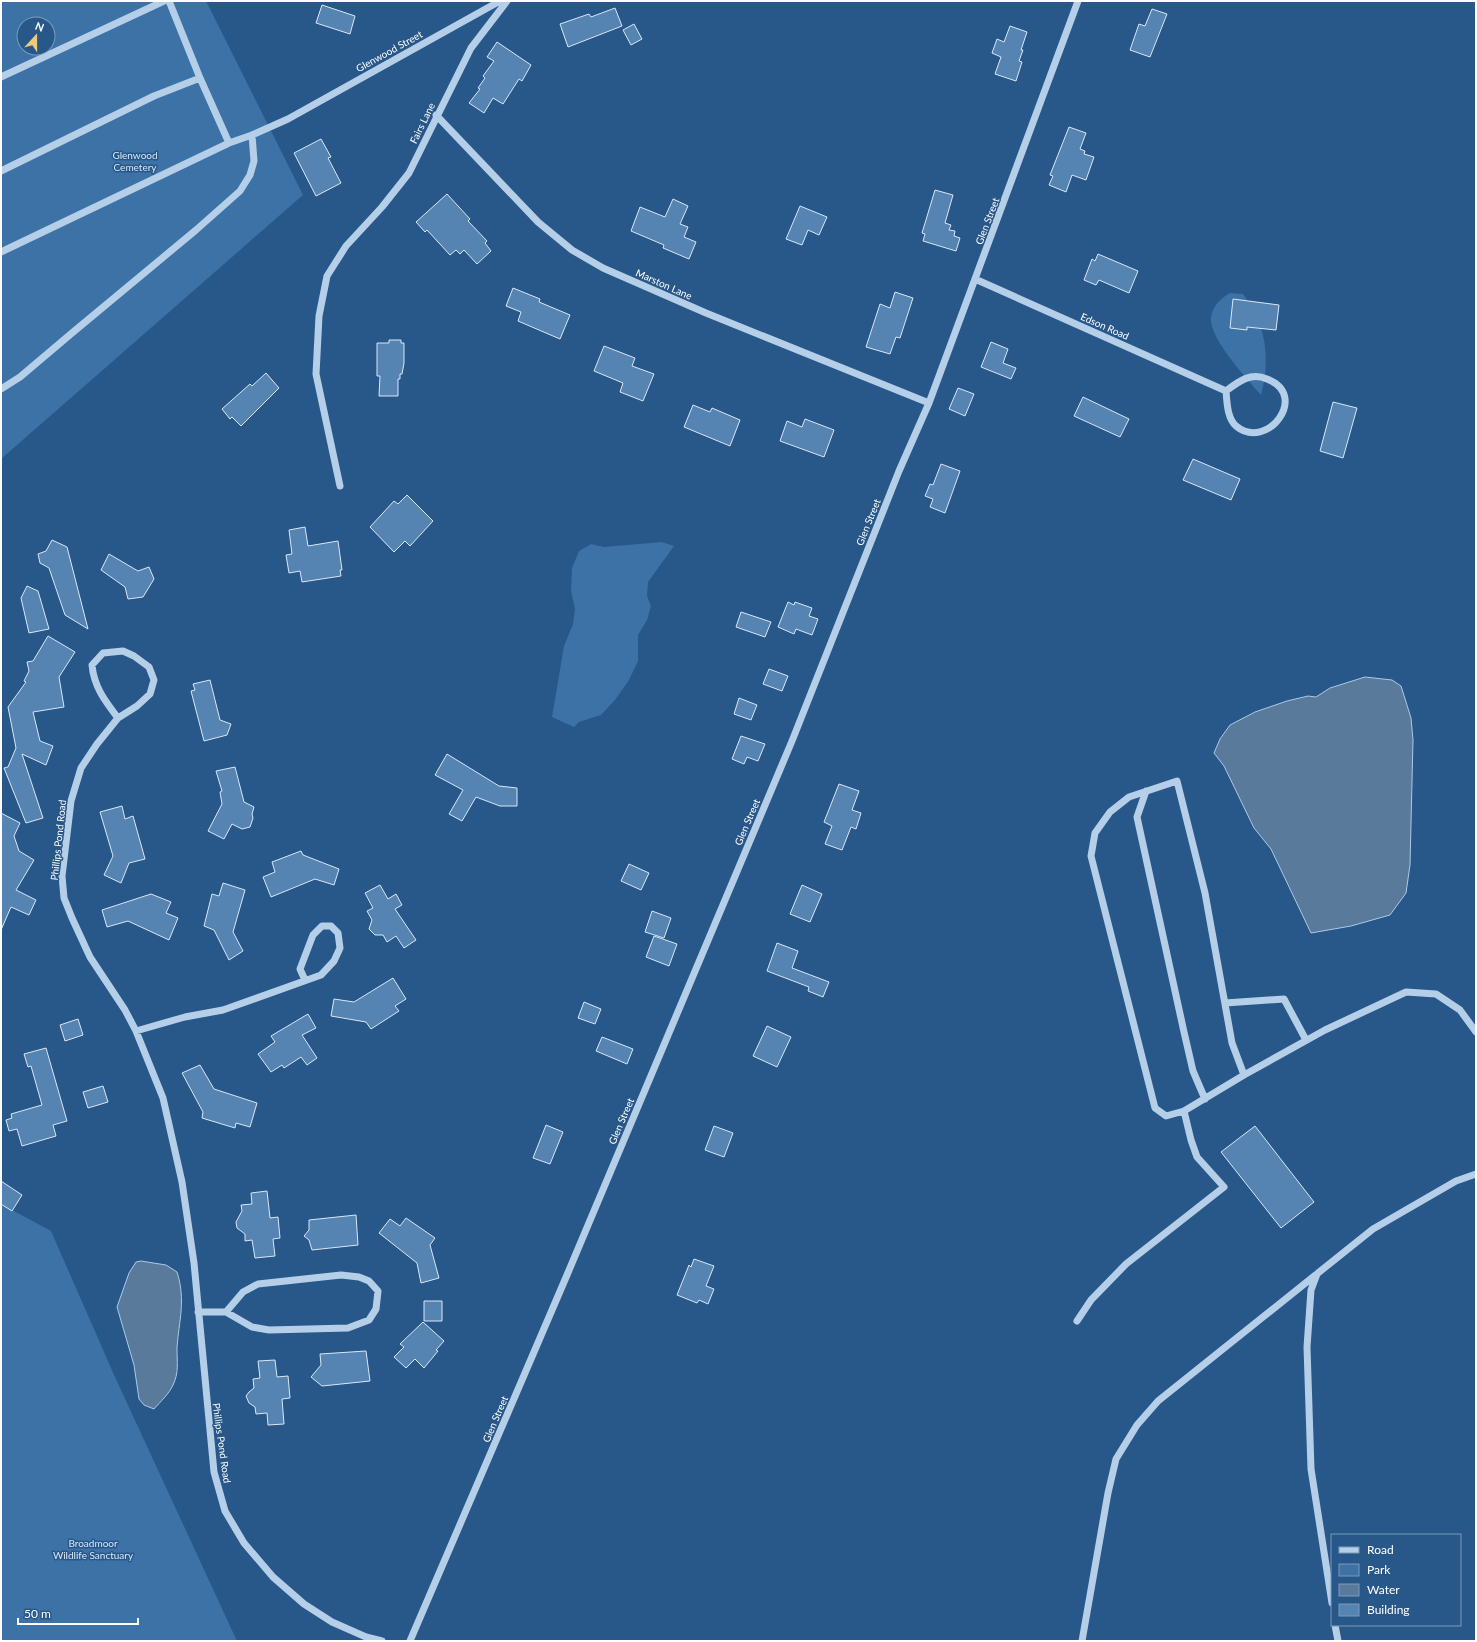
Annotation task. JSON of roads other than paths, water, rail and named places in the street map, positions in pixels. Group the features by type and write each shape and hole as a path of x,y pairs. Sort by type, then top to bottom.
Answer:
{"street":[{"path":"1,77 164,1"},
{"path":"169,1 200,78 229,143"},
{"name":"Glenwood Street","path":"1,252 229,143 252,135 288,119 500,1"},
{"name":"Fairs Lane","path":"340,486 316,374 319,316 327,276 346,246 382,207 409,173 436,115 471,48 506,1"},
{"name":"Glen Street","path":"410,1641 567,1275 789,749 899,471 929,403 1078,1"},
{"path":"1,171 154,96 200,78"},
{"name":"Marston Lane","path":"436,115 538,222 572,250 603,268 706,313 929,403"},
{"path":"1,389 20,377 196,230 240,191 250,175 254,161 252,135"},
{"name":"Edson Road","path":"975,280 1226,391"},
{"path":"1260,376 1272,380 1281,388 1285,399 1284,411 1278,422 1265,431 1250,432 1236,426 1228,412 1226,391 1240,380 1260,376"},
{"name":"Phillips Pond Road","path":"118,718 102,697 93,679 92,665 103,653 123,652 134,656 149,667 154,680 150,694 138,706 118,718 97,744 81,768 71,801 62,876 67,905 90,957 125,1010 136,1031 163,1098 179,1170 194,1263 214,1472 225,1511 249,1549 273,1577 304,1604 332,1622 366,1637 382,1641"},
{"path":"1244,1075 1232,1043 1205,893 1177,781 1129,798 1110,812 1094,834 1091,856 1155,1108 1166,1116 1184,1111 1306,1040 1406,992 1436,994 1460,1010 1476,1032"},
{"path":"1146,791 1137,818 1193,1071 1205,1099"},
{"path":"136,1031 223,1010 321,975 334,962 340,948 338,933 331,926 322,926 313,935 300,969 305,980"},
{"path":"1225,1003 1284,999 1306,1040"},
{"path":"1077,1321 1091,1300 1126,1264 1224,1187 1197,1157 1184,1111"},
{"path":"1082,1641 1108,1493 1116,1459 1137,1426 1158,1401 1373,1229 1456,1181 1476,1174"},
{"path":"1317,1274 1311,1290 1307,1347 1311,1462 1331,1596"},
{"path":"198,1312 226,1312 252,1327 269,1330 348,1328 369,1320 376,1309 378,1291 369,1281 359,1277 341,1275 258,1284 243,1292 226,1312"},
{"path":"1336,1626 1338,1641"}],"water":[{"path":"1365,677 1392,680 1401,686 1411,718 1413,740 1410,865 1406,893 1390,915 1351,926 1311,933 1271,849 1254,828 1224,766 1214,753 1220,739 1230,725 1255,712 1287,701 1308,696 1316,697 1330,688"},
{"path":"141,1261 166,1265 177,1272 181,1292 176,1376 169,1392 154,1409 144,1405 139,1399 134,1365 117,1307 129,1273 136,1262"}],"park label":[{"name":"Glenwood Cemetery","path":"135,160"},
{"name":"Broadmoor Wildlife Sanctuary","path":"93,1548"}]}
